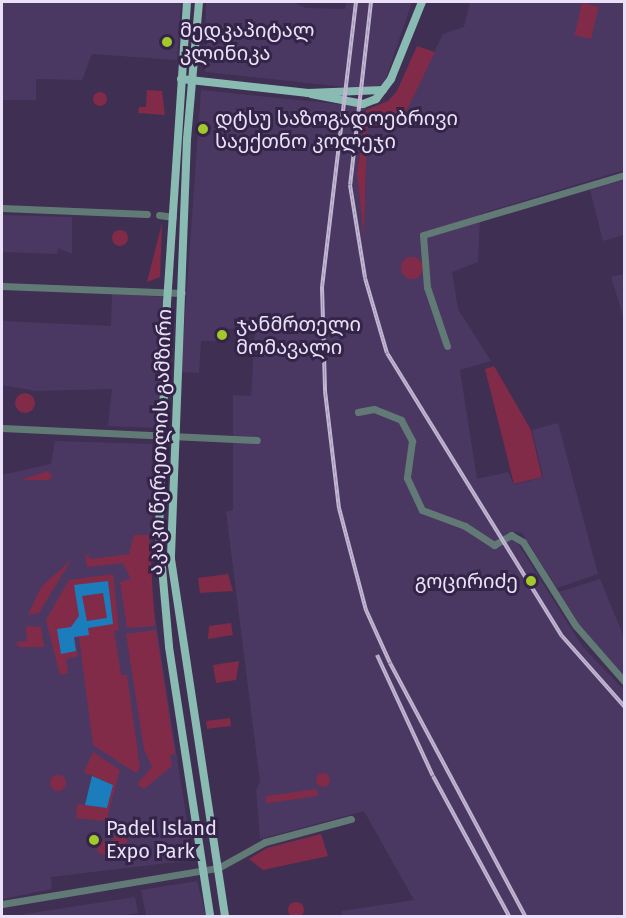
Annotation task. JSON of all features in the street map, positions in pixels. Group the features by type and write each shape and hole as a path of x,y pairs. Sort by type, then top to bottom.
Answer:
{"main road":[{"name":"აკაკი წერეთლის გამზირი","path":"187,2 161,433 162,594 210,916"},
{"name":"აკაკი წერეთლის გამზირი","path":"199,2 175,434 175,606 225,916"},
{"path":"181,79 308,93 363,104 383,90 422,2"}],"street":[{"path":"447,346 427,287 423,235 624,175"},
{"path":"2,208 147,214"},
{"path":"159,216 173,217"},
{"path":"2,286 182,293"},
{"path":"358,412 374,409 401,420 412,441 407,478 422,510 465,526 494,545 511,535 523,542 576,626 624,681"},
{"path":"2,428 161,433 257,440"},
{"path":"2,904 218,868 265,842 351,819"}],"shaded area":[{"path":"2,2 181,2 177,60 92,54 82,80 36,79 36,100 2,100"},
{"path":"206,2 292,2 306,8 345,9 347,2 412,2 384,84 364,89 205,72"},
{"path":"470,2 624,2 624,170 480,214 478,262 452,272 458,309 491,361 460,370 477,479 508,472 514,485 543,477 532,430 558,423 598,574 557,588 522,533 510,531 582,646 624,690 624,916 342,916 342,911 414,900 364,811 260,839 256,790 260,782 226,512 233,510 233,395 251,396 255,330 218,328 217,341 201,341 199,373 181,372 201,90 365,107 357,173 364,235 367,128 400,123 443,34 464,27"},
{"path":"582,3 599,7 591,39 575,35"},
{"path":"417,46 435,52 400,124 367,128 364,238 357,173 366,110 388,101 397,91"},
{"path":"147,90 162,91 165,115 138,113 139,107 146,107"},
{"path":"97,92 103,92 107,99 103,106 97,106 93,102 93,96"},
{"path":"624,180 624,235 603,241 590,190"},
{"path":"2,215 72,217 72,254 58,248 57,254 2,252"},
{"path":"162,223 160,277 147,282"},
{"path":"120,230 126,232 128,238 126,244 120,246 114,244 112,238 114,232"},
{"path":"412,257 420,260 423,268 420,276 412,279 404,276 401,268 404,260"},
{"path":"624,274 624,319 611,277"},
{"path":"112,294 164,297 160,428 108,426 112,389 36,391 2,385 2,321 111,326"},
{"path":"494,366 531,430 542,477 514,484 485,369"},
{"path":"21,393 29,393 35,399 35,407 29,413 21,413 15,407 15,399"},
{"path":"55,441 152,444 151,591 193,860 51,877 52,889 2,899 2,475 51,464"},
{"path":"48,471 53,477 48,480 21,480"},
{"path":"134,535 149,535 155,626 127,628 120,582 131,579 123,563 87,567 85,553 91,559 129,554"},
{"path":"71,560 39,613 28,615 41,587"},
{"path":"113,574 119,630 114,631 121,675 127,675 140,768 136,773 93,745 79,637 74,638 78,656 66,659 68,673 60,675 46,620 69,580"},
{"path":"228,574 233,591 200,593 198,578"},
{"path":"600,579 624,637 624,676 579,624 559,592"},
{"path":"231,623 233,635 208,639 209,626"},
{"path":"26,626 41,627 44,647 19,647 16,642 27,641"},
{"path":"156,630 175,754 170,755 172,766 144,789 137,784 152,767 144,749 126,634"},
{"path":"239,661 236,680 216,683 213,665"},
{"path":"230,718 231,726 207,729 206,721"},
{"path":"93,752 120,770 106,821 76,818 77,804 107,808 113,785 84,772"},
{"path":"320,773 326,773 330,780 326,787 320,787 316,783 316,777"},
{"path":"55,775 61,775 66,783 64,789 55,791 50,786 50,780"},
{"path":"317,789 318,796 266,803 266,796"},
{"path":"117,833 123,833 127,840 123,847 117,847 113,843 113,837"},
{"path":"321,834 328,856 263,870 249,859 267,848"},
{"path":"101,841 107,841 111,848 107,855 101,855 97,851 97,845"},
{"path":"197,881 206,916 146,916 141,890"},
{"path":"135,897 138,913 117,916 13,916"},
{"path":"296,902 302,904 304,910 302,916 296,918 290,916 288,910 290,904"}],"water":[{"path":"108,581 113,624 88,628 89,635 74,637 76,651 61,654 57,629 71,627 79,616 74,585","holes":["103,593 107,618 87,621 82,596"]},
{"path":"92,776 113,785 107,808 85,805"}],"railway":[{"path":"356,2 322,287 325,391 339,508 366,610 390,663 525,916"},
{"path":"371,2 350,185 365,278 387,353 562,636 624,706"},
{"path":"377,655 433,776 509,916"}],"place":[{"name":"მედკაპიტალ კლინიკა","path":"167,42"},
{"name":"დტსუ საზოგადოებრივი საექთნო კოლეჯი","path":"203,129"},
{"name":"ჯანმრთელი მომავალი","path":"222,335"},
{"name":"გოცირიძე","path":"531,581"},
{"name":"Padel Island Expo Park","path":"94,840"}]}
